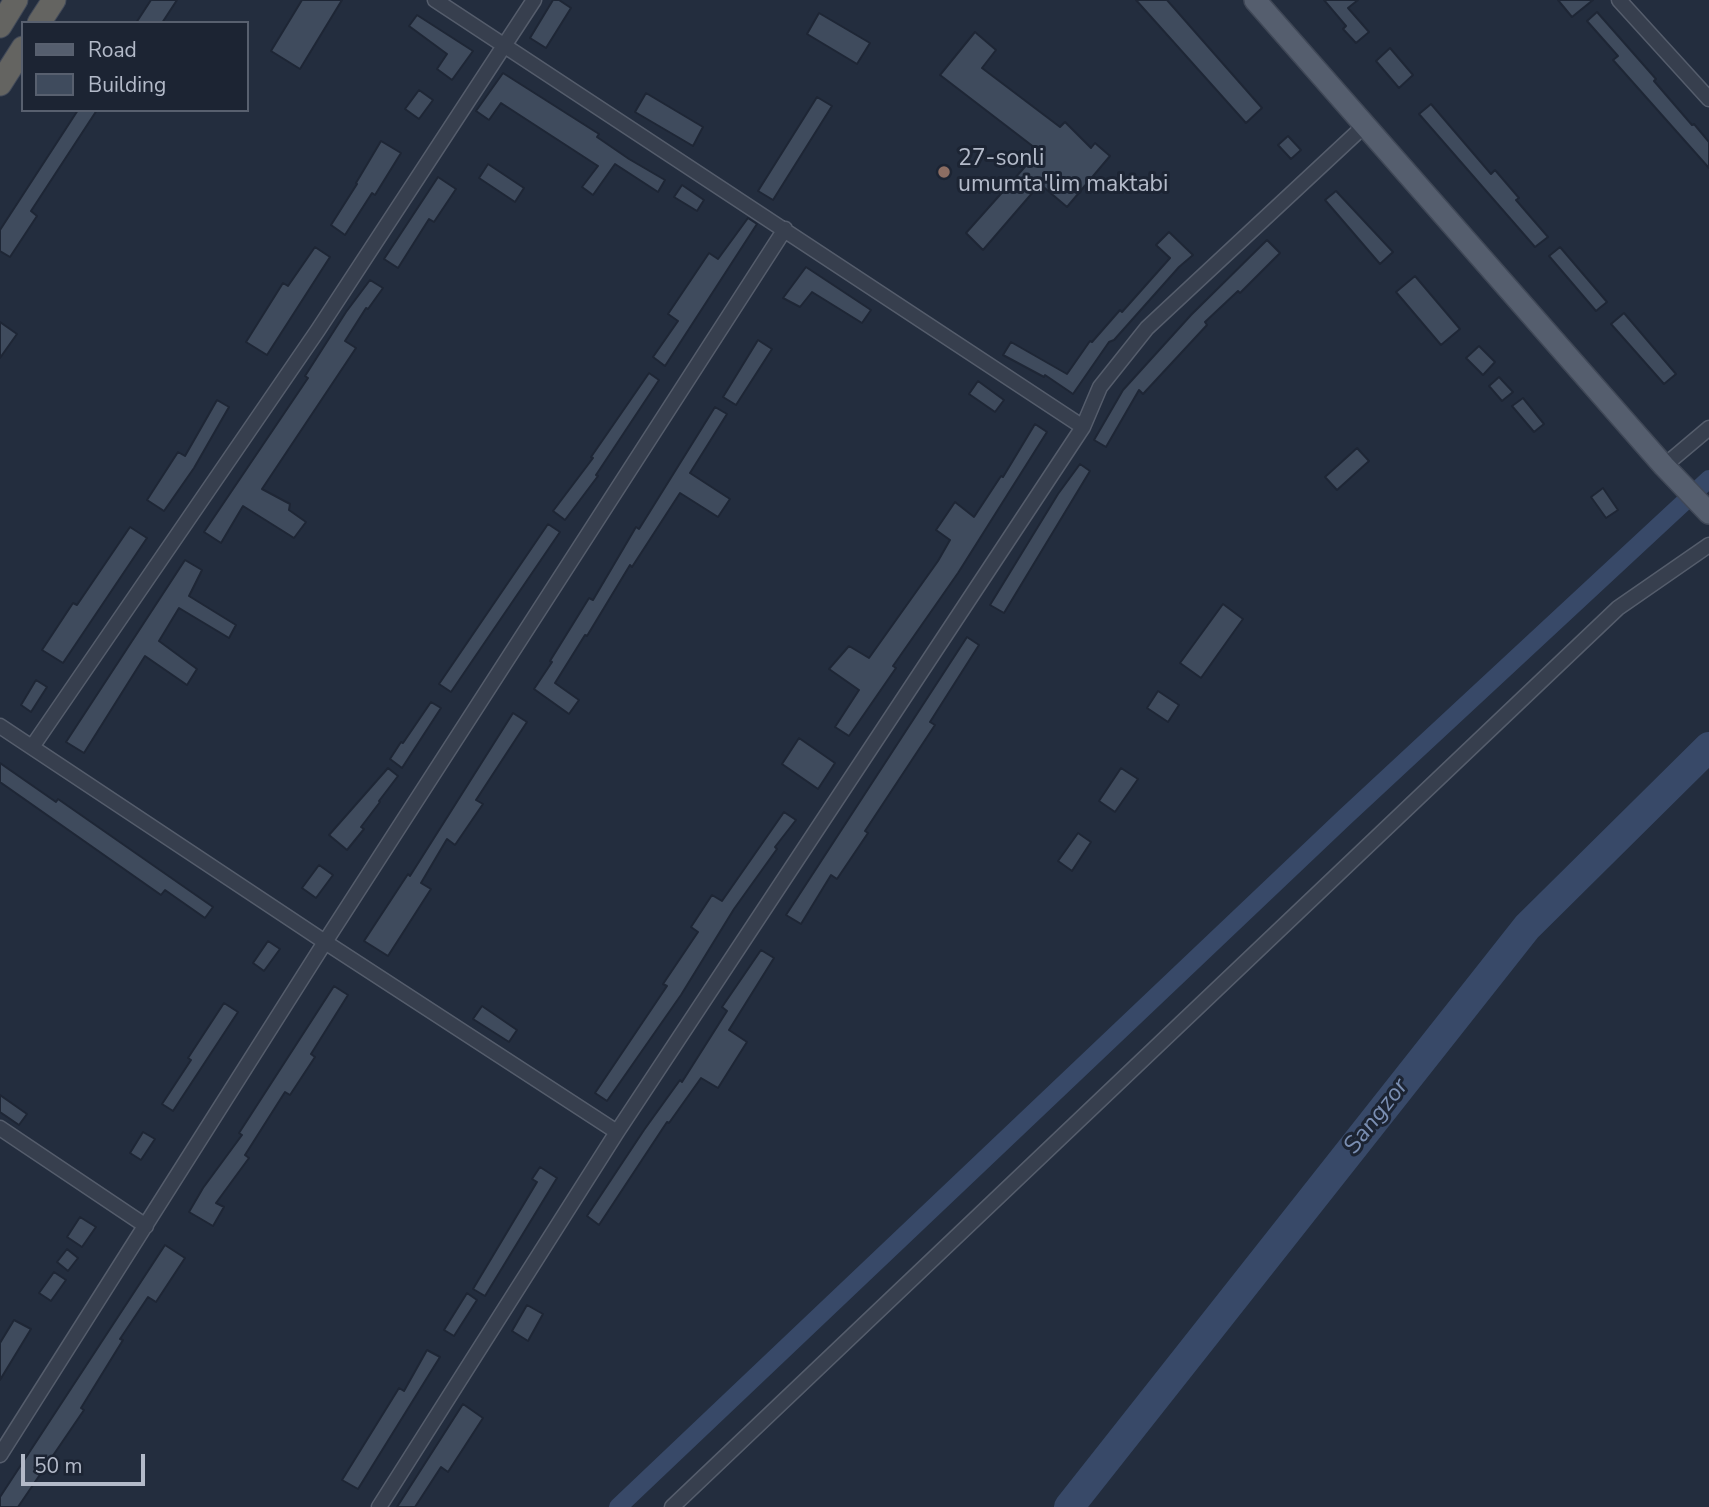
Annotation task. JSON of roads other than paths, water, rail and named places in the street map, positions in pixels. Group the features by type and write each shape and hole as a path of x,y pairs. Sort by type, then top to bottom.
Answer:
{"highway":[{"path":"0,26 16,0"},
{"path":"40,21 54,0"},
{"path":"0,84 21,51"}],"main road":[{"path":"1256,0 1364,126 1669,471 1705,508"}],"street":[{"path":"435,0 1083,427"},
{"path":"32,747 318,330 534,0"},
{"path":"1619,0 1709,99"},
{"path":"379,1507 617,1132 1083,427 1100,387 1147,328 1364,126"},
{"path":"0,1455 325,943 785,229"},
{"path":"1669,471 1709,428"},
{"path":"672,1507 1618,608 1709,545"},
{"path":"0,726 325,943 617,1132"},
{"path":"0,1128 146,1226"}],"waterway":[{"path":"618,1507 1345,817 1709,479"},
{"name":"Sangzor","path":"1069,1507 1527,927 1709,747"}],"place":[{"name":"27-sonli umumta'lim maktabi","path":"944,172"}]}
